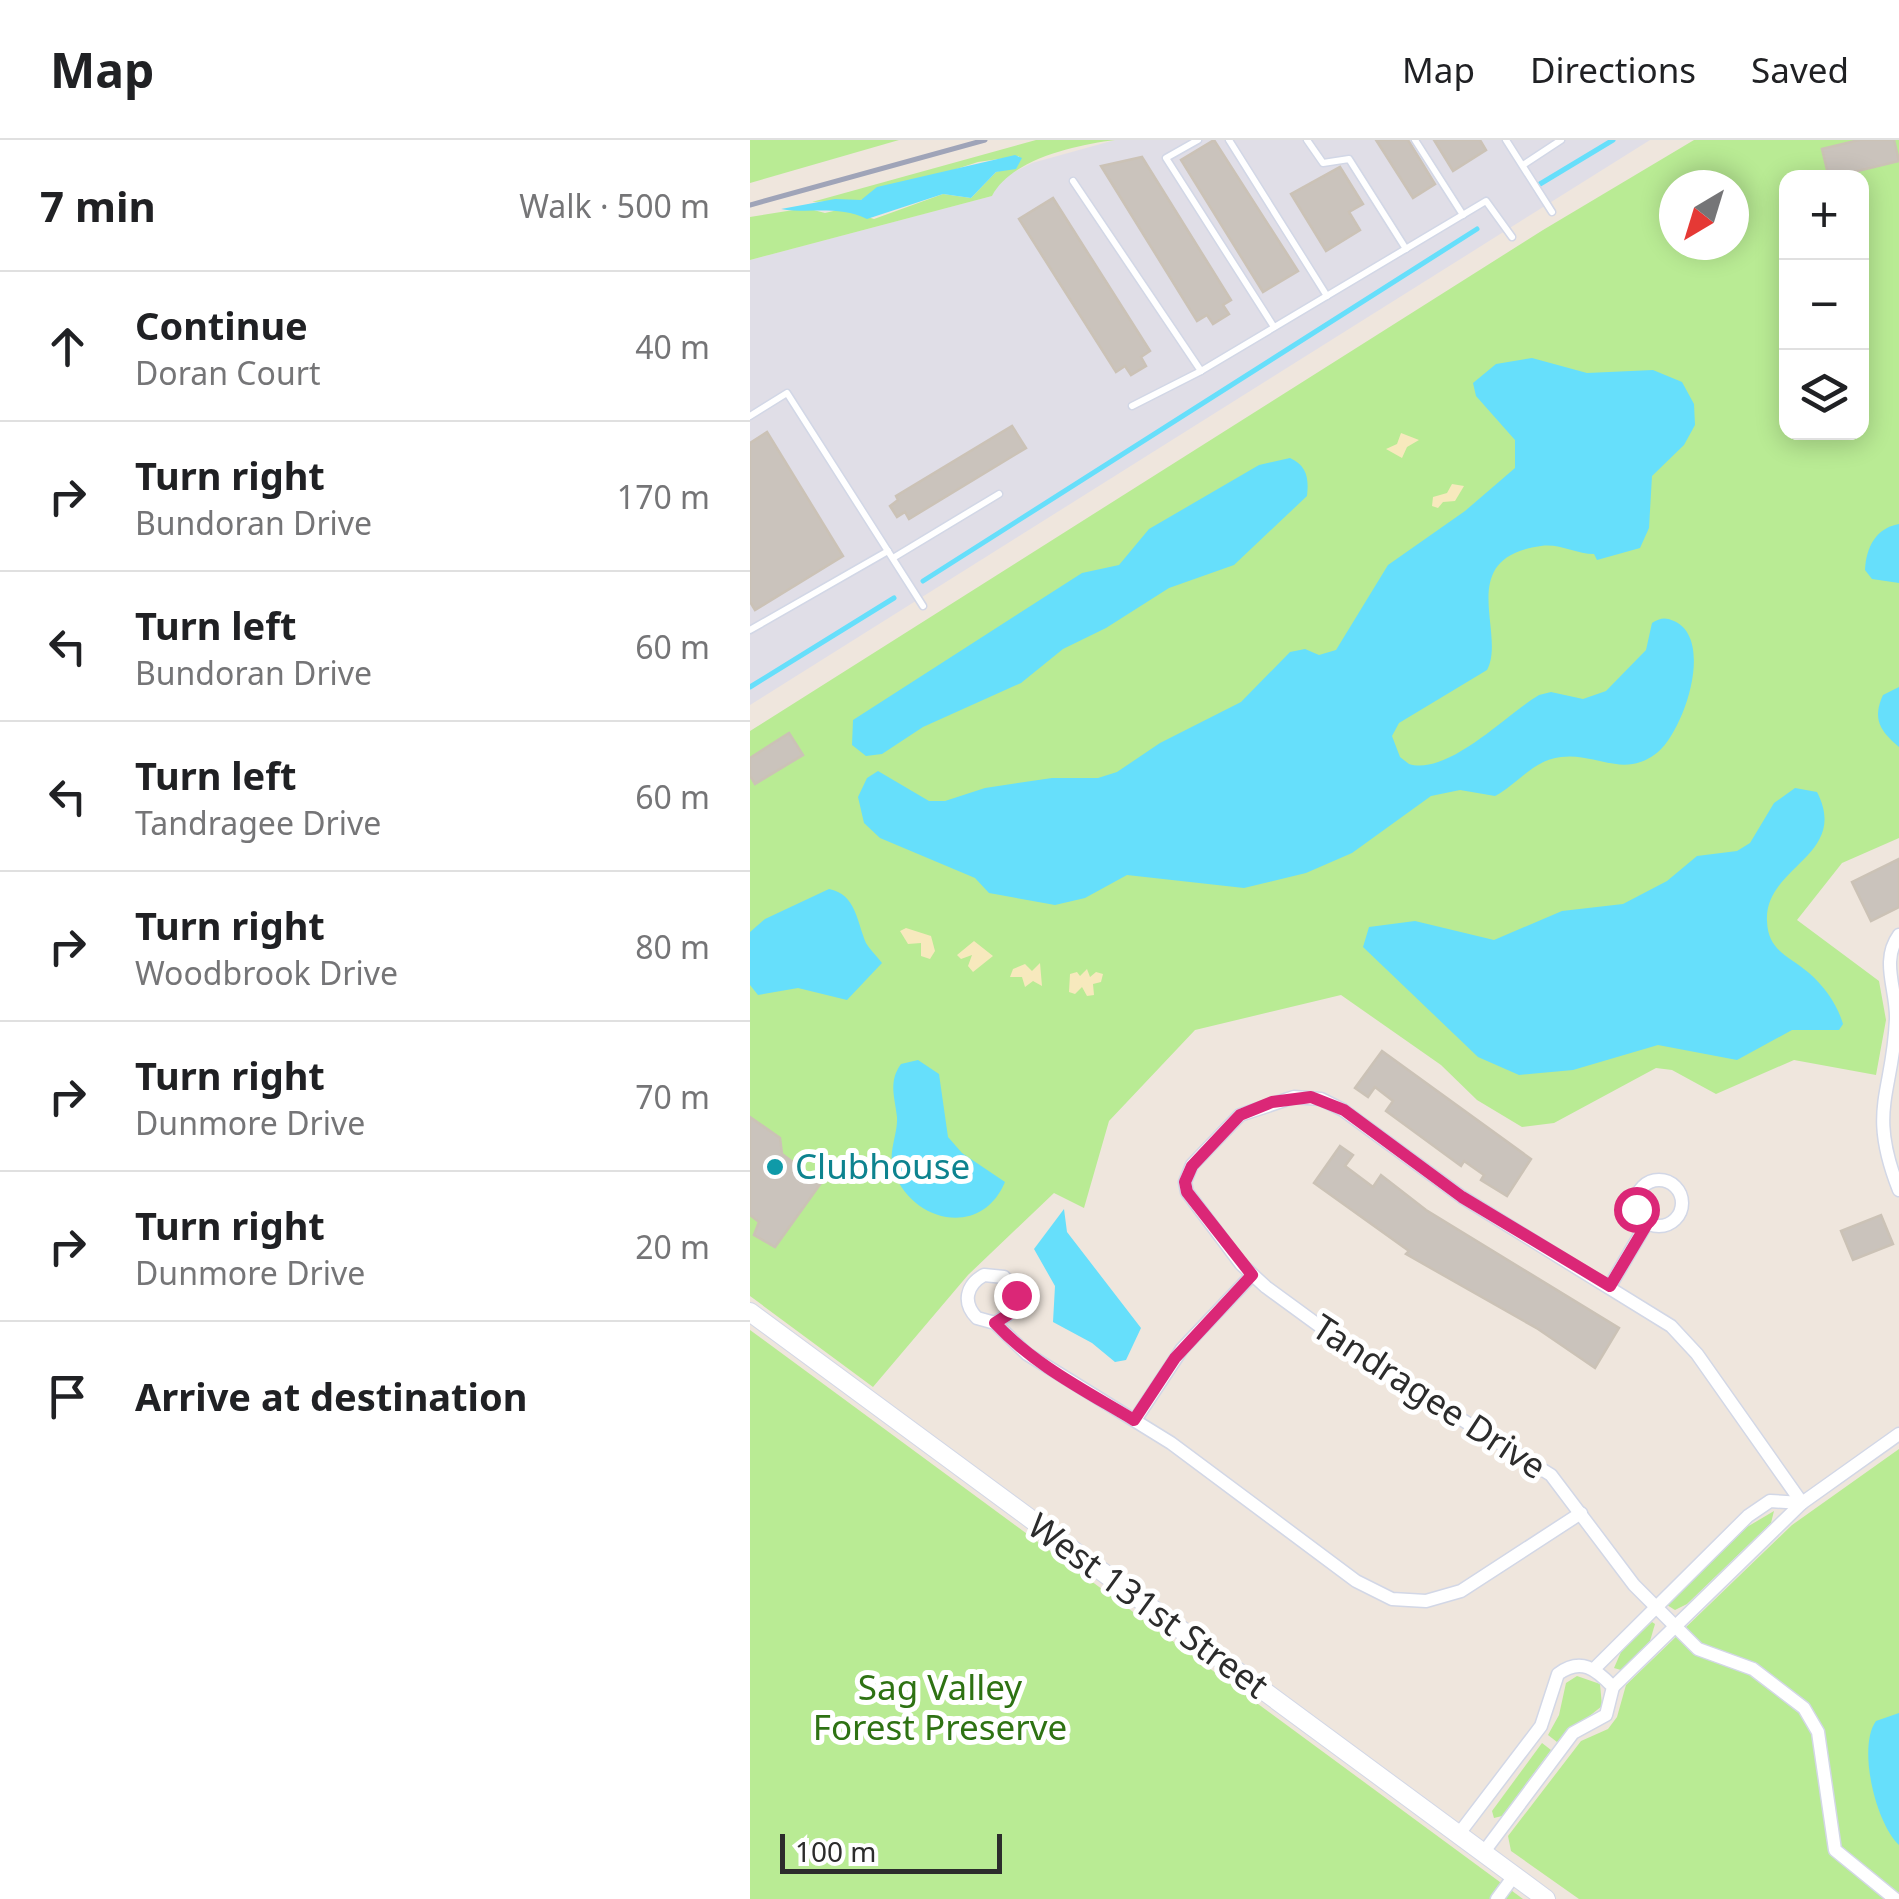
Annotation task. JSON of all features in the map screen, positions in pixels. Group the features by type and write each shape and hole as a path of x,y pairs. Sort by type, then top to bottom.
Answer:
{"street":[{"path":"1899,935 1889,953 1897,1014 1882,1123 1884,1150 1899,1190"},
{"name":"Tandragee Drive","path":"1610,1286 1462,1197 1344,1110 1321,1099 1294,1097 1248,1110 1227,1125 1188,1172 1187,1192 1252,1275 1366,1360 1533,1460 1581,1513 1634,1586 1705,1654 1752,1669 1812,1715 1818,1732 1834,1850 1896,1899"},
{"path":"1882,1123 1899,1122"},
{"path":"1647,1224 1610,1286 1683,1338 1802,1502"},
{"path":"1134,1420 1175,1358 1252,1275"},
{"name":"West 131st Street","path":"750,1312 1546,1899"},
{"path":"995,1323 1027,1354 1134,1420 1356,1580 1392,1599 1426,1601 1461,1591 1581,1513"},
{"path":"1483,1853 1573,1733 1606,1715 1613,1687 1802,1502 1899,1434"},
{"path":"1595,1668 1748,1516 1770,1501 1802,1502"},
{"path":"1458,1834 1546,1717 1558,1674 1574,1665 1595,1668 1613,1687"},
{"path":"1497,1899 1514,1876"}],"lane":[{"path":"1198,140 1166,158 1274,327"},
{"path":"1228,140 1327,296"},
{"path":"1307,140 1322,163 1349,160 1406,248"},
{"path":"1415,140 1463,214"},
{"path":"1506,140 1552,212"},
{"path":"1523,165 1560,140"},
{"path":"1073,181 1201,372"},
{"path":"1132,406 1201,372 1486,200 1512,237"},
{"path":"750,416 788,393 923,606"},
{"path":"750,630 999,494"}],"shaded area":[{"path":"1115,140 1650,140 750,705 750,260 992,196 1000,179 1032,163"}],"green space":[{"path":"750,140 899,140 750,183"},
{"path":"1036,140 1115,140 1064,150 1029,163 1001,183 992,196 750,260 750,217 806,208 825,213 842,209 874,219 943,194 971,198 996,172 1016,166 1019,156 978,162 861,200 812,202"},
{"path":"1694,140 1899,140 1899,838 1842,863 1797,920 1879,981 1886,1020 1876,1075 1794,1060 1716,1094 1672,1070 1656,1068 1554,1123 1522,1127 1477,1100 1441,1065 1341,995 1195,1030 1109,1121 1084,1208 1054,1193 968,1275 873,1387 750,1296 750,731 1543,230"},
{"name":"Sag Valley Forest Preserve","path":"750,1330 1523,1899 750,1899"},
{"path":"1899,1449 1899,1899 1579,1899 1511,1851 1508,1836 1581,1741 1608,1729 1617,1717 1626,1685 1792,1525"},
{"path":"1774,1511 1771,1523 1687,1604 1675,1610 1667,1605 1747,1527"},
{"path":"1652,1622 1655,1624 1650,1641 1621,1670 1614,1668 1621,1652"},
{"path":"1577,1676 1600,1684 1602,1706 1557,1742 1548,1735 1559,1715 1566,1683"},
{"path":"1542,1743 1551,1750 1502,1816 1494,1818 1492,1811"}],"sand":[{"path":"1401,433 1419,440 1407,447 1402,458 1386,449 1397,444"},
{"path":"1452,484 1464,486 1455,501 1443,502 1438,508 1432,506 1433,497 1447,493"},
{"path":"906,928 931,936 935,951 930,959 921,956 921,943 908,944 900,931"},
{"path":"974,941 993,956 973,972 968,966 972,955 961,959 957,955"},
{"path":"1040,963 1042,986 1033,981 1025,987 1022,977 1010,977 1013,969 1025,964 1032,971"},
{"path":"1087,969 1090,977 1096,972 1103,974 1101,982 1093,984 1094,995 1087,996 1082,987 1075,994 1069,992 1070,974 1077,972 1080,976"}],"water":[{"path":"1015,155 1022,158 1016,169 996,172 971,198 943,194 867,219 846,212 781,209 835,199 861,200 877,187"},
{"path":"1532,358 1587,373 1653,370 1682,382 1694,404 1695,425 1684,445 1652,476 1649,528 1640,548 1597,560 1594,554 1541,546 1514,553 1498,565 1489,599 1492,637 1487,670 1399,723 1392,736 1400,757 1409,764 1424,765 1459,752 1539,695 1551,692 1583,699 1606,691 1646,650 1652,623 1665,619 1686,631 1694,665 1685,706 1668,741 1658,752 1646,760 1622,765 1561,757 1534,767 1495,796 1460,790 1431,796 1352,853 1306,873 1244,888 1127,875 1085,898 1055,905 989,893 975,878 880,838 864,823 858,797 867,778 878,771 929,801 1052,778 1098,778 1117,772 1160,743 1241,702 1290,652 1305,649 1319,655 1336,650 1388,565 1465,511 1515,468 1515,440 1476,396 1473,383 1496,364"},
{"path":"1290,458 1306,473 1307,496 1234,565 1169,588 1106,628 1063,649 1021,683 923,727 882,754 866,756 852,745 853,720 1082,573 1119,565 1149,529 1259,465"},
{"path":"1899,524 1899,583 1872,579 1865,570 1870,546 1878,534"},
{"path":"1899,687 1899,747 1883,730 1878,711 1883,695"},
{"path":"1795,788 1817,792 1824,814 1823,831 1815,846 1778,887 1770,902 1768,931 1776,947 1830,996 1843,1024 1839,1030 1792,1030 1737,1060 1658,1045 1573,1070 1519,1075 1478,1057 1363,947 1369,927 1415,921 1494,940 1562,911 1623,904 1667,881 1697,856 1737,851 1750,843 1774,803"},
{"path":"829,889 850,903 866,943 882,963 847,1000 798,988 758,995 750,985 750,932 765,919"},
{"path":"918,1060 939,1074 948,1137 962,1153 1005,1182 994,1200 980,1212 947,1217 931,1212 903,1189 894,1172 895,1077 901,1064"},
{"path":"1064,1209 1067,1232 1141,1328 1126,1360 1115,1362 1092,1343 1053,1322 1055,1286 1034,1249"},
{"path":"1899,1713 1899,1845 1877,1803 1868,1748 1876,1721"}],"building":[{"path":"1214,140 1298,271 1263,292 1181,160"},
{"path":"1376,140 1408,140 1435,184 1413,198"},
{"path":"1434,140 1480,140 1486,150 1453,171"},
{"path":"1859,140 1894,140 1899,161 1862,170 1827,170 1822,149"},
{"path":"1142,157 1231,300 1223,305 1229,314 1213,324 1207,315 1197,321 1101,166"},
{"path":"1340,167 1363,204 1349,212 1360,230 1326,251 1291,194"},
{"path":"1053,198 1150,351 1141,357 1146,366 1131,375 1125,366 1116,372 1019,219"},
{"path":"1012,426 1026,448 909,519 905,512 897,517 890,506 898,500 896,496"},
{"path":"767,432 843,556 755,610 750,602 750,443"},
{"path":"789,733 803,755 755,784 750,776 750,758"},
{"path":"1899,859 1899,907 1871,921 1852,882"},
{"path":"1382,1051 1531,1159 1507,1196 1481,1180 1484,1175 1464,1161 1461,1166 1386,1111 1393,1101 1375,1087 1368,1097 1355,1088"},
{"name":"Clubhouse","path":"750,1117 780,1138 782,1154 821,1183 775,1247 754,1235 759,1222 750,1215"},
{"path":"1340,1146 1353,1155 1345,1166 1373,1187 1381,1175 1426,1210 1619,1328 1595,1368 1538,1329 1406,1254 1409,1251 1314,1183"},
{"path":"1881,1215 1893,1244 1853,1260 1841,1231"}],"waterway":[{"path":"1540,184 1613,140"},
{"path":"923,581 1477,229"},
{"path":"750,687 894,598"}],"railway":[{"path":"750,205 985,140"}],"place":[{"name":"Clubhouse","path":"775,1167"}],"route":[{"path":"1016,1295 1012,1312 995,1323 1027,1354 1134,1420 1175,1358 1252,1275 1187,1192 1188,1172 1240,1115 1294,1097 1311,1097 1344,1110 1462,1197 1610,1286 1647,1224 1636,1209"}]}
